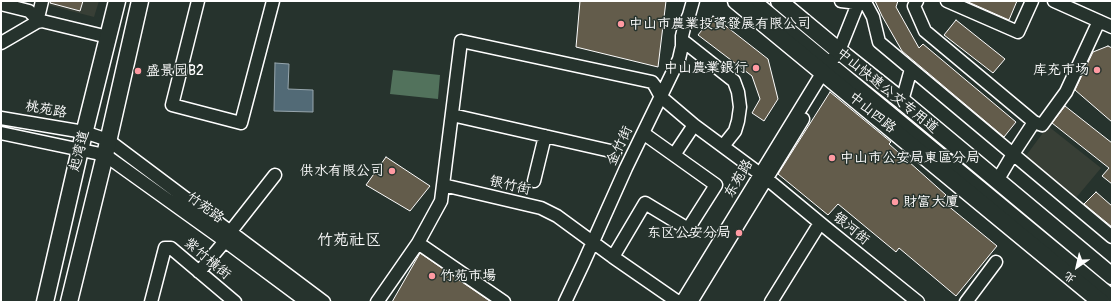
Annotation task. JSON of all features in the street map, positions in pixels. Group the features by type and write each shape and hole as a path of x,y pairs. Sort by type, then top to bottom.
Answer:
{"main road":[{"name":"起湾道","path":"45,302 84,132 117,1"},
{"name":"起湾道","path":"69,302 140,1"},
{"name":"中山四路","path":"736,1 835,63 902,101 1112,276"},
{"name":"中山四路","path":"779,1 835,63 1101,302"},
{"path":"106,44 126,56"}],"street":[{"path":"37,22 42,1"},
{"path":"198,1 172,105 240,123 273,1"},
{"name":"金竹街","path":"570,300 593,242 626,168 679,59 682,46 682,36 693,1"},
{"name":"中山快速公交专用道","path":"755,1 1112,284"},
{"name":"中山快速公交专用道","path":"770,1 835,63 1112,296"},
{"path":"841,1 862,2 873,17 880,42 1112,237"},
{"path":"917,1 914,6 925,31 1034,122 1042,125 1066,92 1098,21"},
{"path":"947,1 1018,32 1032,1"},
{"path":"1054,1 1112,27"},
{"name":"东苑路","path":"682,302 835,63 862,2"},
{"path":"1,4 29,11 37,22"},
{"path":"1,43 37,22 47,22 106,44"},
{"path":"682,40 734,81 738,92 740,108 738,121 734,131 723,146"},
{"name":"银河街","path":"452,115 461,41 652,82 660,97 694,125 763,176 912,300"},
{"path":"902,101 911,69"},
{"path":"376,302 418,243 441,202 452,115 616,152"},
{"name":"桃苑路","path":"1,118 84,132 106,147"},
{"path":"997,181 1034,122"},
{"path":"674,155 694,125"},
{"path":"1,133 80,150"},
{"path":"613,257 645,203 688,229 716,185 643,133"},
{"path":"534,181 545,136"},
{"name":"竹苑路","path":"80,150 106,147 228,236 324,302"},
{"path":"199,272 275,175"},
{"name":"东苑路","path":"692,302 763,176"},
{"name":"银竹街","path":"443,185 541,208 557,216 678,302"},
{"path":"771,302 820,223"},
{"name":"竹苑路","path":"228,236 307,302"},
{"path":"418,243 504,302"},
{"name":"紫竹横街","path":"151,302 165,248 171,248 235,302"},
{"path":"966,302 996,262"}],"shaded area":[{"path":"49,1 99,1 94,17 48,5"},
{"path":"1048,126 1101,168 1075,199 1025,157"}],"green space":[{"path":"393,70 440,75 438,99 390,94"}],"water":[{"path":"275,63 289,64 288,89 313,90 313,112 274,111"}],"building":[{"path":"51,1 83,1 80,11 50,3"},
{"name":"中山市農業投資發展有限公司","path":"580,1 666,1 658,67 576,47"},
{"path":"875,1 898,1 896,7 919,48 923,44 1016,122 1004,137 902,51"},
{"path":"966,1 1017,1 1009,20"},
{"name":"中山農業銀行","path":"713,16 768,59 778,99 764,121 752,113 760,99 752,76 698,35"},
{"path":"956,20 1005,59 993,73 944,35"},
{"name":"库充市场","path":"1108,46 1112,48 1112,122 1075,90 1093,52"},
{"path":"830,92 891,142 889,144 946,195 941,200 997,246 956,296 899,248 896,252 838,204 828,215 778,174"},
{"path":"1065,106 1112,143 1112,184 1102,176 1109,168 1052,123"},
{"name":"供水有限公司","path":"386,157 430,186 410,211 366,185"},
{"path":"1096,192 1112,206 1112,227 1084,204"},
{"name":"竹苑市場","path":"420,253 491,302 392,302"}],"place":[{"name":"中山市農業投資發展有限公司","path":"621,24"},
{"name":"中山農業銀行","path":"756,68"},
{"name":"库充市场","path":"1097,70"},
{"name":"盛景园B2","path":"138,71"},
{"name":"中山市公安局東區分局","path":"832,158"},
{"name":"供水有限公司","path":"392,171"},
{"name":"財富大廈","path":"895,202"},
{"name":"东区公安分局","path":"739,233"},
{"name":"竹苑市場","path":"432,276"}],"district":[{"name":"竹苑社区","path":"349,241"}]}
